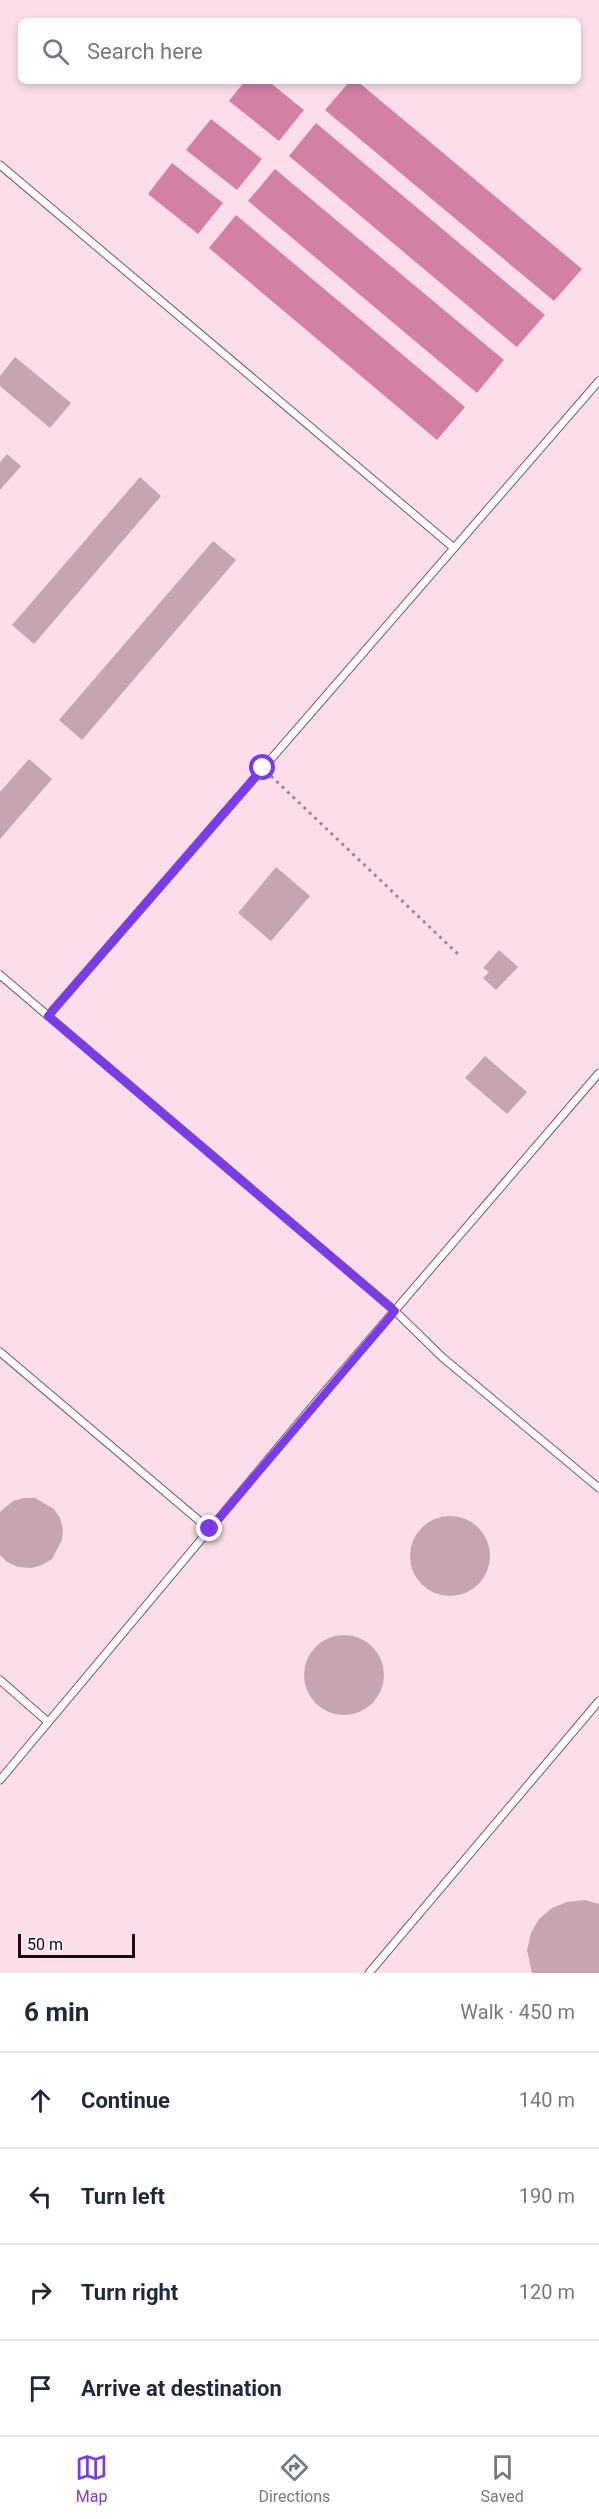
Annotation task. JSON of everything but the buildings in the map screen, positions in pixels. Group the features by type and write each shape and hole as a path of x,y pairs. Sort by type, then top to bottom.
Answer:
{"lane":[{"path":"0,165 454,548"},
{"path":"48,1016 599,381"},
{"path":"0,975 395,1311 442,1357 599,1488"},
{"path":"0,1780 210,1529 599,1073"},
{"path":"0,1352 210,1529"},
{"path":"0,1680 48,1722"},
{"path":"369,1973 599,1701"}],"path":[{"path":"263,768 461,957"}],"shaded area":[{"path":"243,84 272,84 304,110 279,141 229,101"},
{"path":"347,84 361,84 582,269 554,301 325,110"},
{"path":"211,119 262,159 237,190 186,150"},
{"path":"316,123 545,315 517,347 289,156"},
{"path":"172,163 223,203 198,234 148,194"},
{"path":"275,169 504,360 477,393 248,201"},
{"path":"236,215 465,407 437,440 209,248"}],"route":[{"path":"210,1529 395,1311 48,1016 263,768"}]}
